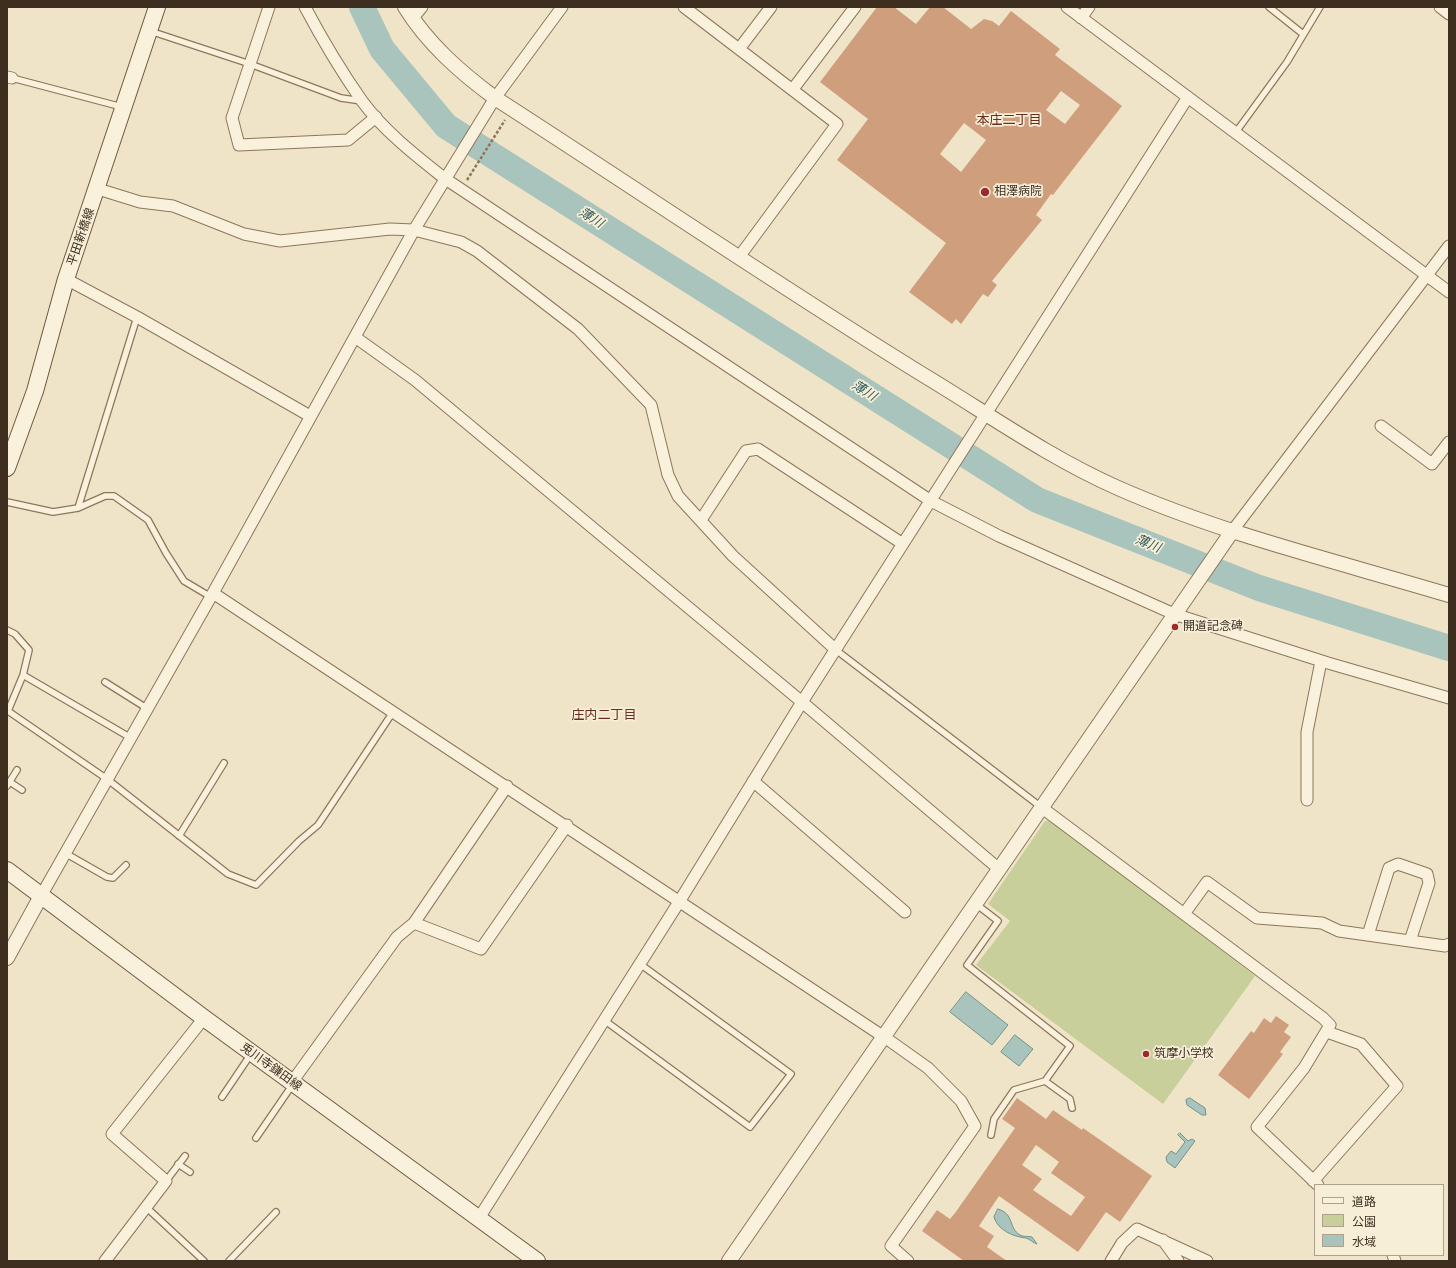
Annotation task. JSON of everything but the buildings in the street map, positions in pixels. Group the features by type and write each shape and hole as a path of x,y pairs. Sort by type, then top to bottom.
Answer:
{"main road":[{"name":"平田新橋線","path":"7,468 35,391 66,279 98,189 157,7"},
{"name":"兎川寺鎌田線","path":"7,870 204,1018 479,1218 532,1259"}],"street":[{"path":"269,7 232,118 239,145 348,140 376,117"},
{"path":"305,7 325,44 362,101 414,155 447,174 934,497 999,536 1176,610 1321,660 1449,698"},
{"path":"422,7 408,13 445,58 471,80 492,103 739,257 984,418 1116,487 1230,534 1449,595"},
{"path":"7,958 212,595 414,230 492,103 562,7"},
{"path":"684,7 837,124 739,257"},
{"path":"739,49 771,7"},
{"path":"793,89 854,7"},
{"path":"1067,7 1449,292"},
{"path":"1081,18 1089,7"},
{"path":"1440,7 1449,14"},
{"path":"479,1218 679,902 802,702 1188,97"},
{"path":"98,189 140,202 173,206 244,234 280,241 390,229 414,230 461,242 467,245 578,329 651,405 668,475 678,496 733,556 836,650"},
{"path":"729,1261 884,1038 1176,610 1230,534 1449,246"},
{"path":"66,279 137,317 310,416"},
{"path":"355,337 415,380 802,702 999,869"},
{"path":"1380,426 1432,464 1449,442"},
{"path":"701,520 746,451 758,449 903,544"},
{"path":"212,595 507,786 928,1068 960,1101 974,1126 890,1246 908,1261"},
{"path":"1307,800 1306,732 1321,660"},
{"path":"754,781 905,912"},
{"path":"293,1083 397,937 414,922 507,786"},
{"path":"1041,807 1323,1018 1330,1026 1326,1032 1304,1068 1257,1127 1315,1183 1397,1086 1361,1044 1326,1032"},
{"path":"414,922 481,949 567,826"},
{"path":"1368,935 1389,868 1398,864 1427,874 1429,883 1410,941"},
{"path":"1184,914 1207,882 1257,918 1322,923 1340,931 1445,946 1449,944"},
{"path":"105,1261 166,1181 112,1134 204,1018"},
{"path":"1111,1261 1122,1243 1137,1229 1207,1261"},
{"path":"1163,1240 1178,1261"}],"lane":[{"path":"1268,7 1303,34"},
{"path":"1236,132 1287,62 1320,7"},
{"path":"149,31 250,64 341,98 362,101"},
{"path":"10,77 123,108"},
{"path":"78,508 137,317"},
{"path":"7,502 53,512 78,508 105,496 114,496 148,520 166,553 184,581 212,595"},
{"path":"7,630 15,634 29,650 23,676 8,711 107,779 228,874 256,885 299,841 318,825 393,711"},
{"path":"836,650 1041,807"},
{"path":"23,676 131,738"},
{"path":"104,682 148,709"},
{"path":"179,836 224,762"},
{"path":"17,770 8,784 22,790"},
{"path":"66,854 107,877 113,878 126,865"},
{"path":"976,904 998,921 967,964 1070,1046 1045,1081 1014,1090 994,1119 991,1135"},
{"path":"604,1020 750,1127 791,1074 640,964"},
{"path":"222,1097 252,1052"},
{"path":"1045,1081 1070,1099 1072,1108"},
{"path":"256,1138 293,1083"},
{"path":"166,1181 185,1156"},
{"path":"178,1164 190,1172"},
{"path":"146,1207 204,1261"},
{"path":"229,1261 276,1212"}],"path":[{"path":"465,183 507,118"}],"green space":[{"path":"1050,820 1255,976 1163,1104 976,965 1010,921 988,904 1045,821"}],"water":[{"path":"966,992 1008,1025 992,1045 950,1012"},
{"path":"1015,1035 1033,1049 1019,1066 1001,1052"},
{"path":"1190,1098 1205,1108 1206,1115 1202,1115 1187,1105 1186,1100"},
{"path":"1180,1133 1188,1141 1192,1139 1195,1141 1175,1168 1167,1162 1166,1157 1171,1151 1176,1154 1185,1142 1178,1135"},
{"path":"998,1209 1007,1214 1016,1232 1021,1236 1032,1237 1037,1244 1002,1229 994,1217"}],"waterway":[{"name":"薄川","path":"362,7 382,49 446,126 1037,500 1259,588 1449,648"}],"place":[{"name":"相澤病院","path":"985,192"},
{"name":"開道記念碑","path":"1175,627"},
{"name":"筑摩小学校","path":"1146,1054"}],"district":[{"name":"本庄二丁目","path":"1009,120"},
{"name":"庄内二丁目","path":"604,715"}]}
